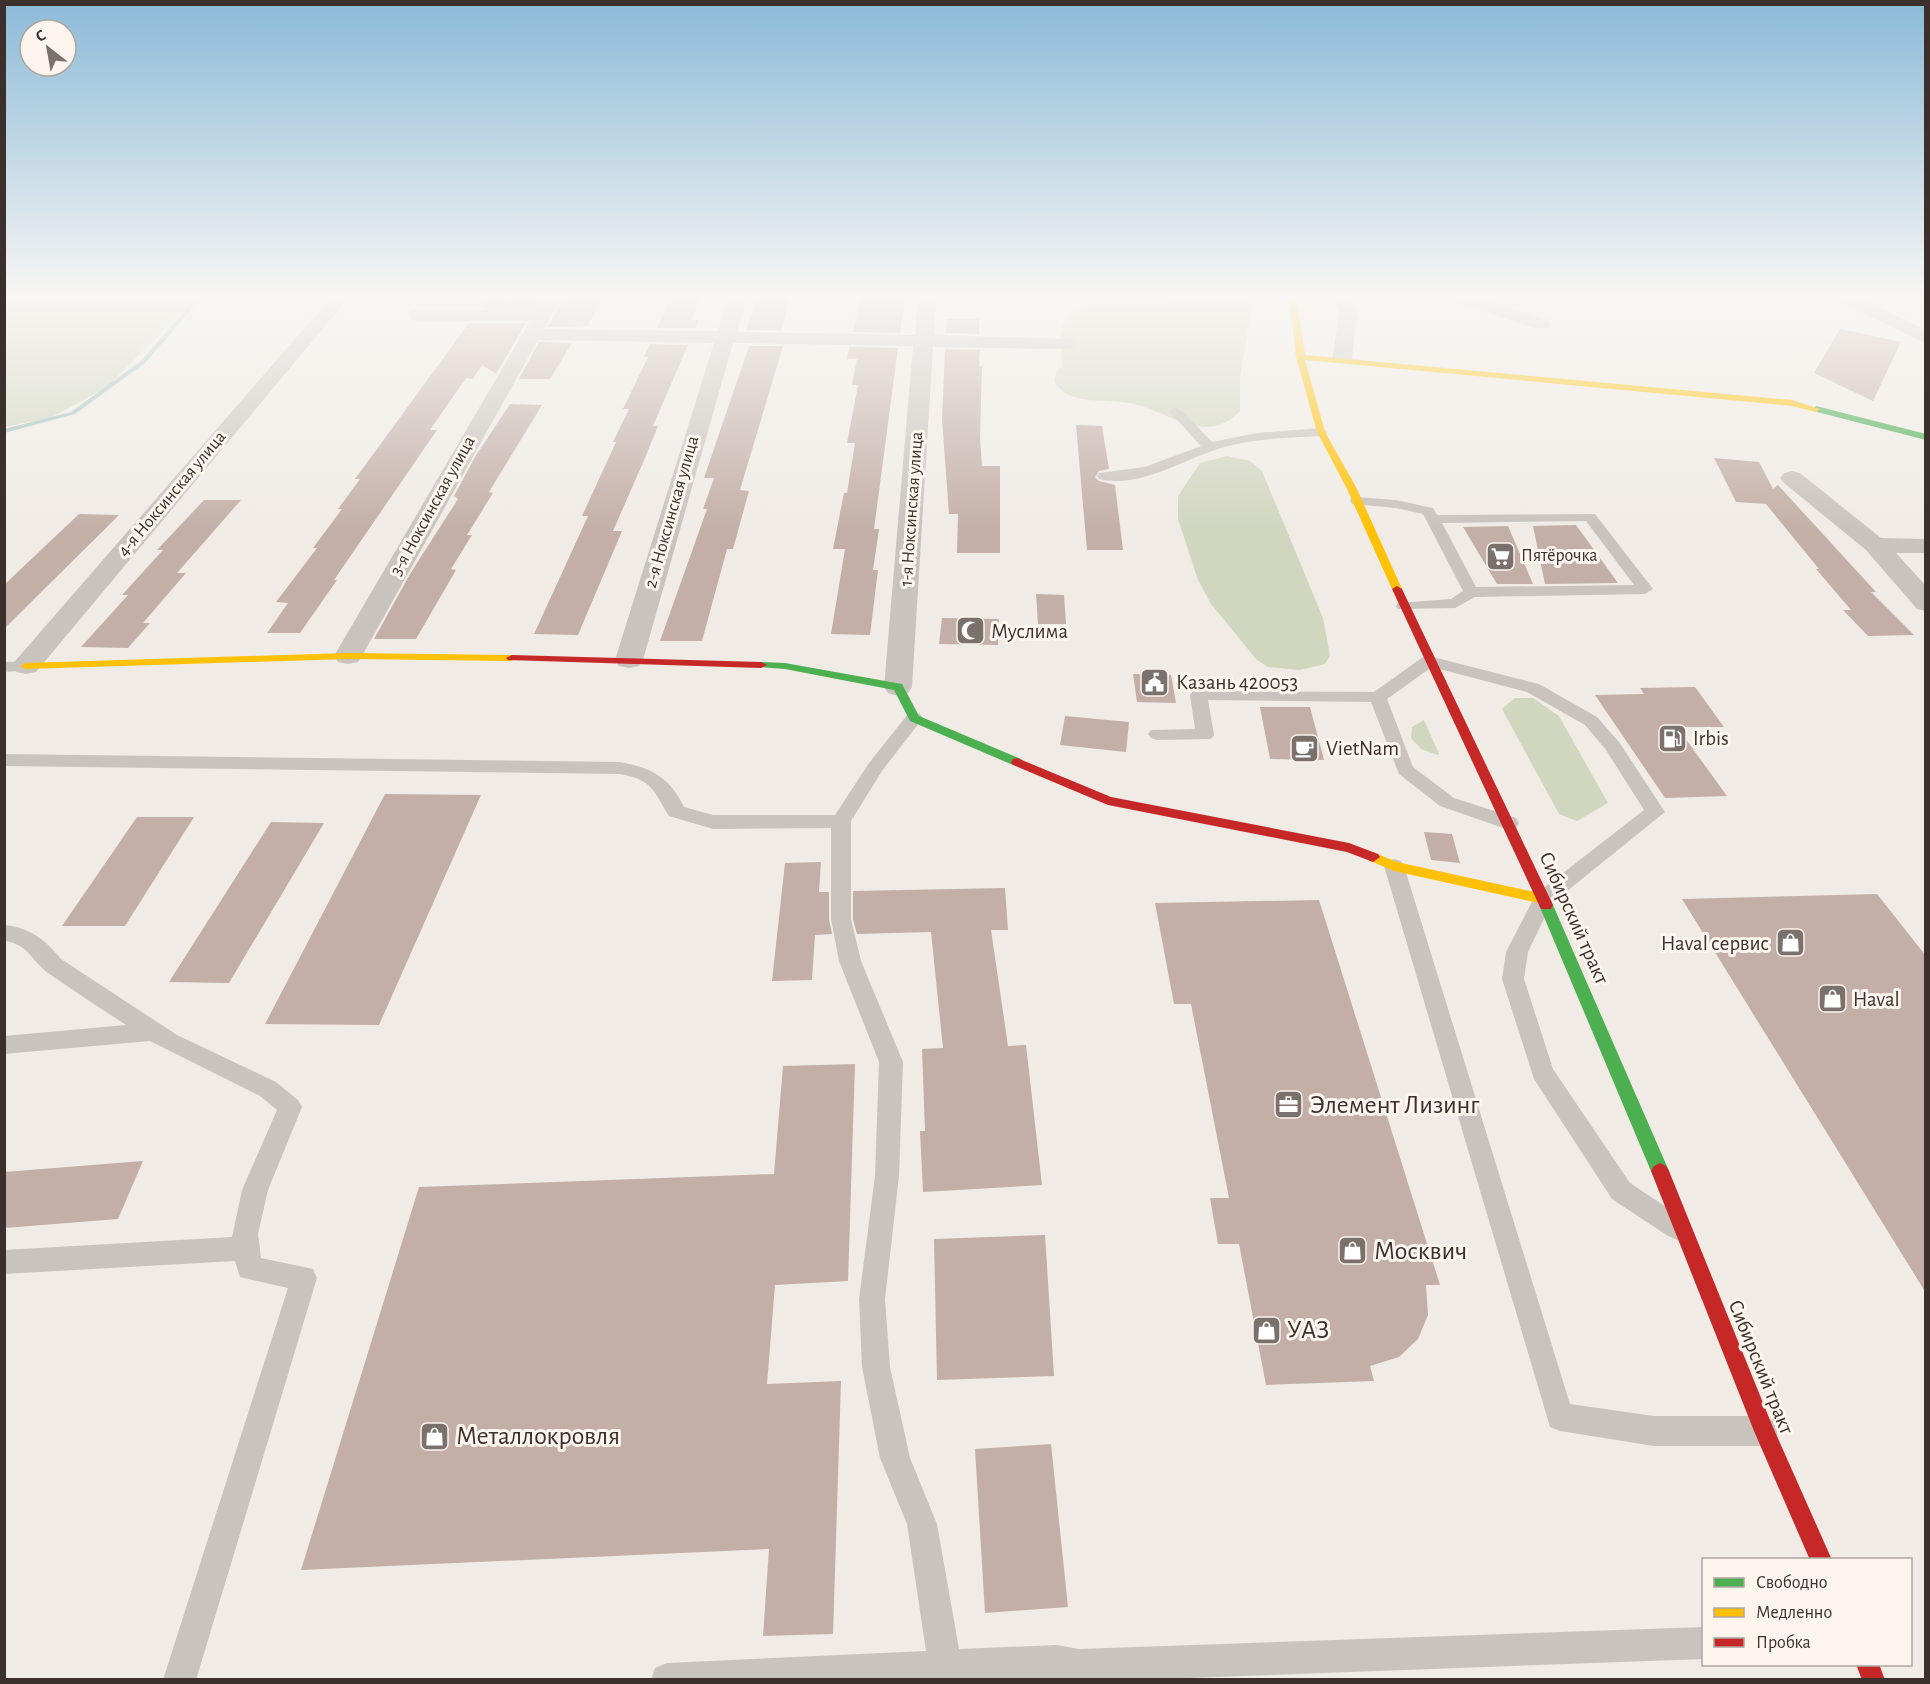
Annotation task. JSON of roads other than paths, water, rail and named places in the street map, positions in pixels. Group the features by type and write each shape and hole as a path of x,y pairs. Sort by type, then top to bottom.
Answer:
{"street":[{"name":"4-я Ноксинская улица","path":"15,667 273,374"},
{"name":"3-я Ноксинская улица","path":"348,656 508,374"},
{"name":"2-я Ноксинская улица","path":"629,660 713,374"},
{"name":"1-я Ноксинская улица","path":"898,687 922,374"},
{"name":"Сибирский тракт","path":"1305,374 1321,432 1357,501 1429,661 1509,823 1543,899 1654,1155 1764,1431 1820,1558"},
{"path":"1491,374 1792,403 1925,437"},
{"path":"1792,478 1875,546 1926,603"},
{"path":"1875,546 1926,546"},
{"path":"15,667 348,656 629,660 785,666 898,687 914,718 1108,801 1349,848 1394,866 1543,899"},
{"path":"1867,1666 1874,1680"}],"lane":[{"path":"1174,411 1193,427 1196,434 1210,447"},
{"path":"1104,476 1122,477 1153,471 1210,447 1265,435 1321,432"},
{"path":"1357,501 1396,504 1428,511 1471,592"},
{"path":"1404,606 1455,603 1471,592 1646,590 1590,517 1432,519"},
{"path":"1157,734 1205,735 1199,695 1378,697 1429,661 1533,688 1591,721 1613,746 1655,812 1543,899 1517,952 1513,979 1542,1072 1621,1191 1683,1232"},
{"path":"1378,697 1406,770 1447,802 1509,823"},
{"path":"914,718 875,767 841,821 841,918 844,942 891,1062 887,1176 872,1299 876,1367 895,1458 922,1524 945,1666"},
{"path":"4,760 620,768 639,770 656,777 676,811 713,822 841,821"},
{"path":"1394,866 1560,1417 1654,1431 1764,1431"},
{"path":"4,933 14,933 40,946 53,965 169,1042 268,1089 290,1107 255,1190 245,1234 249,1268 304,1278 179,1680"},
{"path":"4,1045 154,1032"},
{"path":"4,1262 247,1248"},
{"path":"667,1680 1057,1661 1080,1672 1702,1643"}],"waterway":[{"path":"4,431 73,413 127,374"}],"place":[{"name":"Пятёрочка","path":"1500,556"},
{"name":"Муслима","path":"970,631"},
{"name":"Казань 420053","path":"1155,682"},
{"name":"Irbis","path":"1672,738"},
{"name":"VietNam","path":"1305,748"},
{"name":"Haval сервис","path":"1790,943"},
{"name":"Haval","path":"1832,999"},
{"name":"Элемент Лизинг","path":"1289,1105"},
{"name":"Москвич","path":"1353,1251"},
{"name":"УАЗ","path":"1266,1330"},
{"name":"Металлокровля","path":"435,1436"}]}
